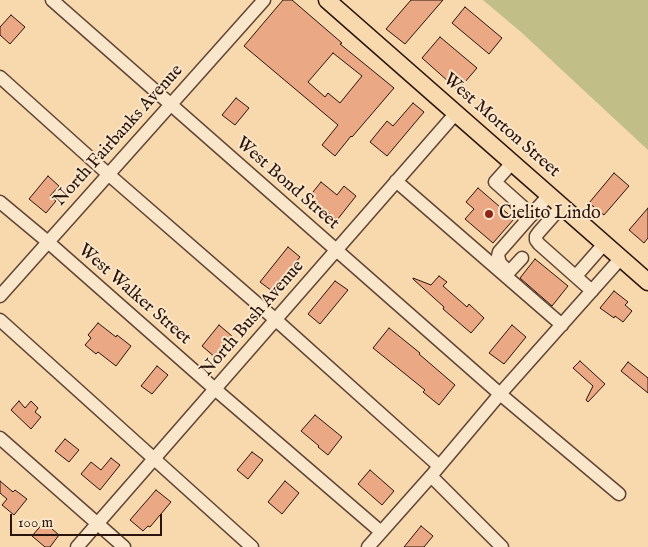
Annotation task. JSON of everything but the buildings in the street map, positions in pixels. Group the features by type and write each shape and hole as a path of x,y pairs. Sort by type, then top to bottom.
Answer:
{"main road":[{"name":"West Morton Street","path":"327,0 648,282"}],"street":[{"name":"West Bond Street","path":"52,0 500,394 619,494"},
{"name":"North Fairbanks Avenue","path":"0,296 264,0"},
{"path":"0,77 276,320 435,471 502,547"},
{"name":"North Bush Avenue","path":"77,547 456,113"},
{"path":"512,163 495,182 532,215"},
{"path":"396,181 507,274 562,325"},
{"path":"507,274 500,263 499,252 549,195"},
{"name":"West Walker Street","path":"0,202 381,532"},
{"path":"562,206 539,232 536,240 592,291"},
{"path":"576,276 604,244"},
{"path":"507,274 522,258"},
{"path":"368,547 621,258"},
{"path":"0,320 252,547"},
{"path":"0,438 124,547"}],"shaded area":[{"path":"483,0 648,0 648,150 521,32"}],"place":[{"name":"Cielito Lindo","path":"489,214"}]}
